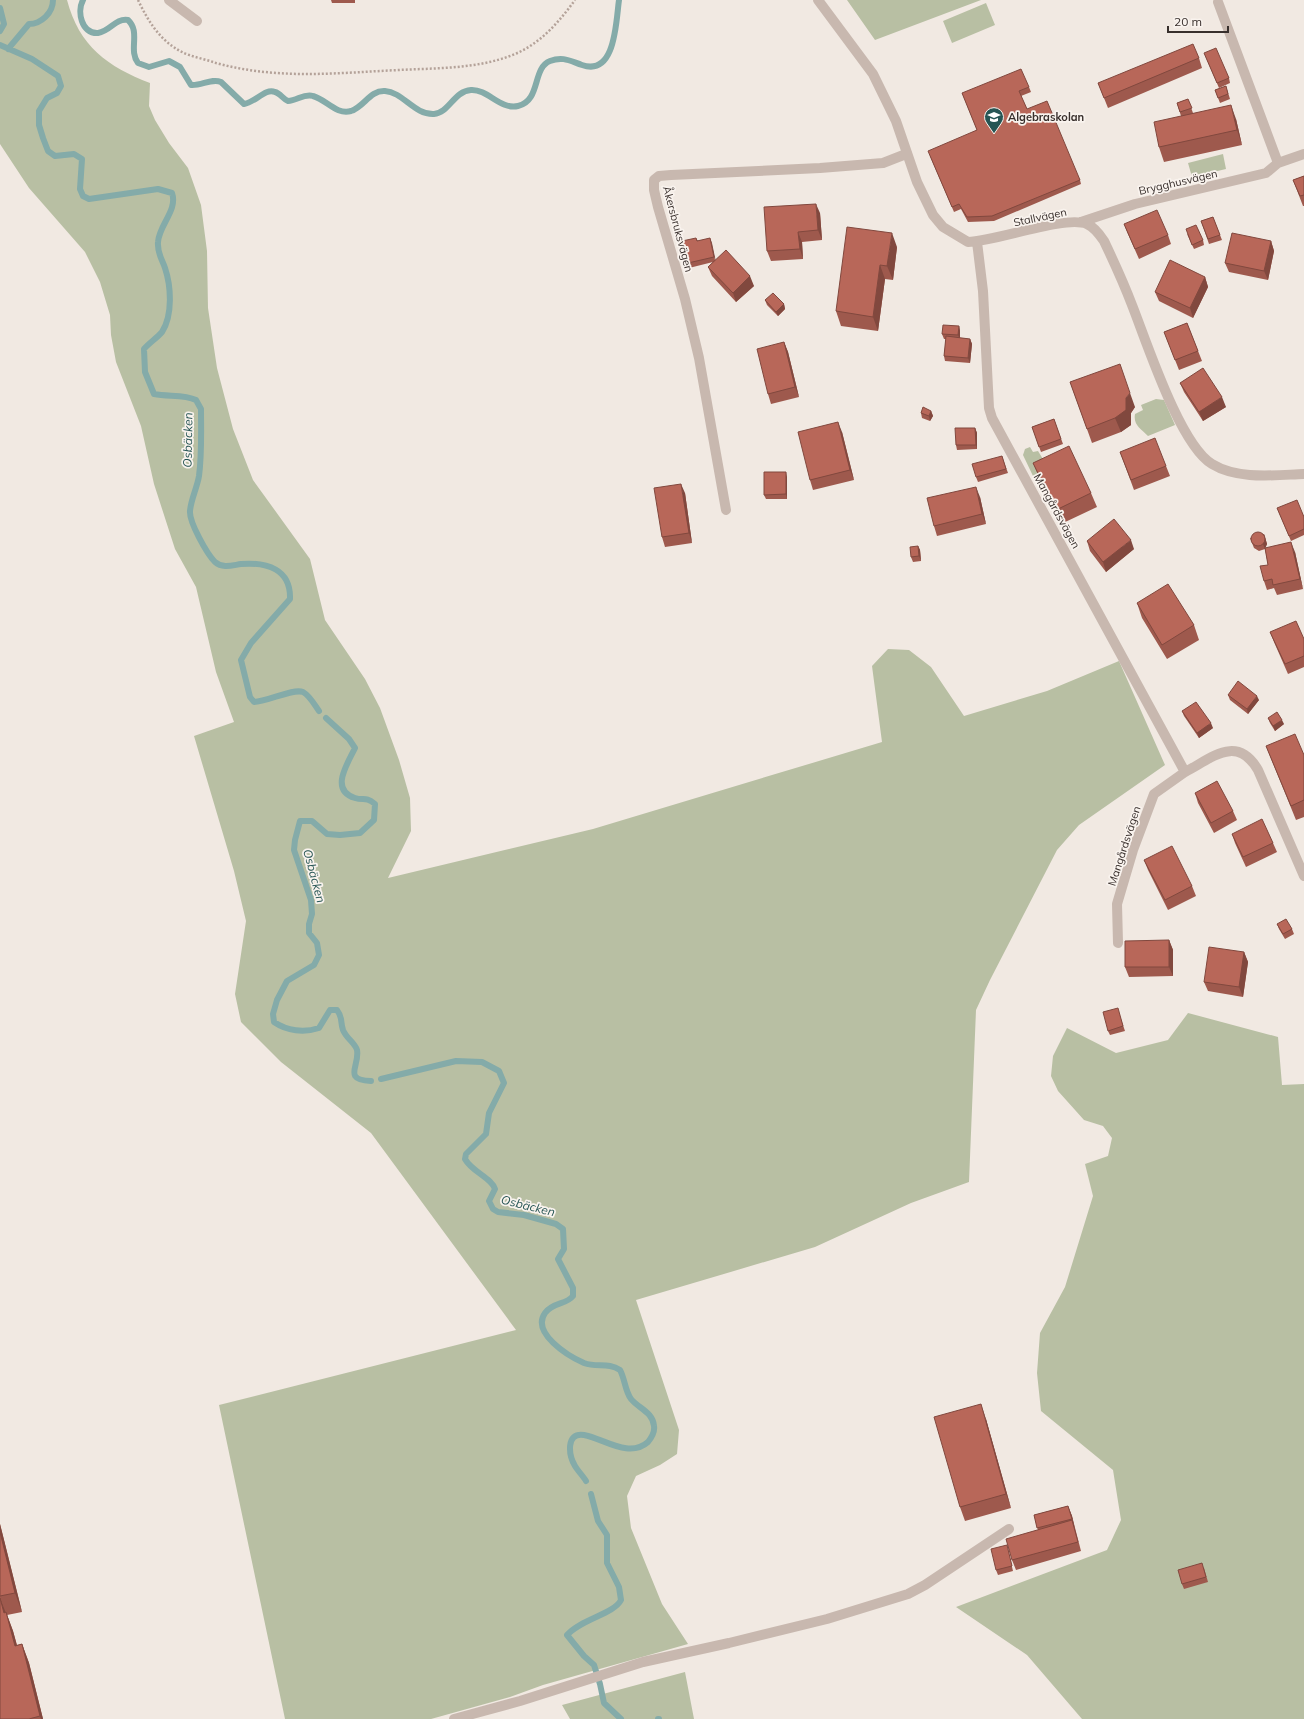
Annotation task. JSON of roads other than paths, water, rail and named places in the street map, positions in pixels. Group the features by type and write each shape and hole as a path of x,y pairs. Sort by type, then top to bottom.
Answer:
{"street":[{"path":"169,0 177,8 196,21"},
{"name":"Stallvägen","path":"818,0 873,74 896,121 916,182 933,215 943,227 957,237 968,242 977,242 1067,222 1080,222 1088,224 1104,241 1164,387 1188,438 1197,452 1210,463 1227,471 1249,475 1304,474"},
{"path":"1218,2 1278,163"},
{"name":"Åkersbruksvägen","path":"726,510 699,358 685,299 658,207 654,190 654,180 659,176 671,175 820,168 883,163 906,154"},
{"name":"Brygghusvägen","path":"1080,222 1135,204 1266,173 1278,163 1304,154"},
{"name":"Mangårdsvägen","path":"977,242 983,291 990,408 992,418 1185,772"},
{"name":"Mangårdsvägen","path":"1118,943 1117,904 1133,850 1154,794 1185,772 1223,752 1232,750 1247,755 1258,770 1304,876"},
{"path":"454,1719 643,1662 729,1643 827,1618 908,1594 925,1585 1009,1529"}],"waterway":[{"path":"8,49 29,24 38,22 46,17 51,9 53,0"},
{"path":"83,0 80,10 82,21 84,26 92,32 102,32 120,21 128,20 134,30 134,52 138,63 149,67 169,61 180,67 191,85 210,81 221,82 244,104 271,91 288,101 310,95 336,109 346,112 356,109 375,93 385,91 397,95 420,111 434,114 444,110 460,94 471,90 483,93 505,105 518,106 525,103 530,98 541,70 544,65 550,61 563,59 582,65 593,66 602,63 608,55 615,33 619,0"},
{"name":"Osbäcken","path":"0,8 4,24 0,31"},
{"name":"Osbäcken","path":"0,45 32,59 58,76 61,86 57,93 47,98 39,111 39,125 48,151 55,156 74,154 82,159 80,189 83,196 89,199 158,189 172,193 172,205 161,230 158,242 159,253 169,283 170,300 168,317 162,332 144,349 145,372 154,394 191,398 196,400 201,409 200,468 190,516 195,530 208,552 215,562 221,565 260,564 268,566 282,574 289,589 290,599 251,643 241,660 250,697 254,702 299,691 303,692 310,698 319,711"},
{"name":"Osbäcken","path":"326,718 349,739 355,748 345,768 342,783 343,789 347,794 355,798 367,799 375,804 374,820 360,833 340,835 327,834 312,821 300,821 294,850 311,900 312,914 309,924 309,933 317,943 319,955 314,965 287,981 277,1000 273,1014 274,1022 279,1025 302,1031 319,1028 330,1010 337,1010 340,1015 344,1033 357,1050 354,1071 355,1075 357,1078 362,1080 371,1081"},
{"name":"Osbäcken","path":"381,1079 456,1061 482,1062 499,1071 504,1083 489,1113 486,1134 466,1154 465,1159 472,1168 493,1185 495,1189 489,1201 493,1209 498,1212 524,1215 556,1224 563,1229 564,1249 558,1259 573,1288 573,1296 567,1301 548,1309 542,1321 543,1328 553,1343 577,1360 589,1364 611,1366 620,1370 627,1392 631,1399 648,1414 653,1421 653,1434 648,1442 641,1447 624,1448 584,1435 574,1437 570,1446 571,1457 575,1466 586,1481"},
{"name":"Osbäcken","path":"591,1494 598,1521 607,1535 607,1563 619,1587 621,1600 612,1609 573,1629 567,1635 584,1656 594,1665 604,1703 621,1719"}],"place":[{"name":"Algebraskolan","path":"994,134"}]}
